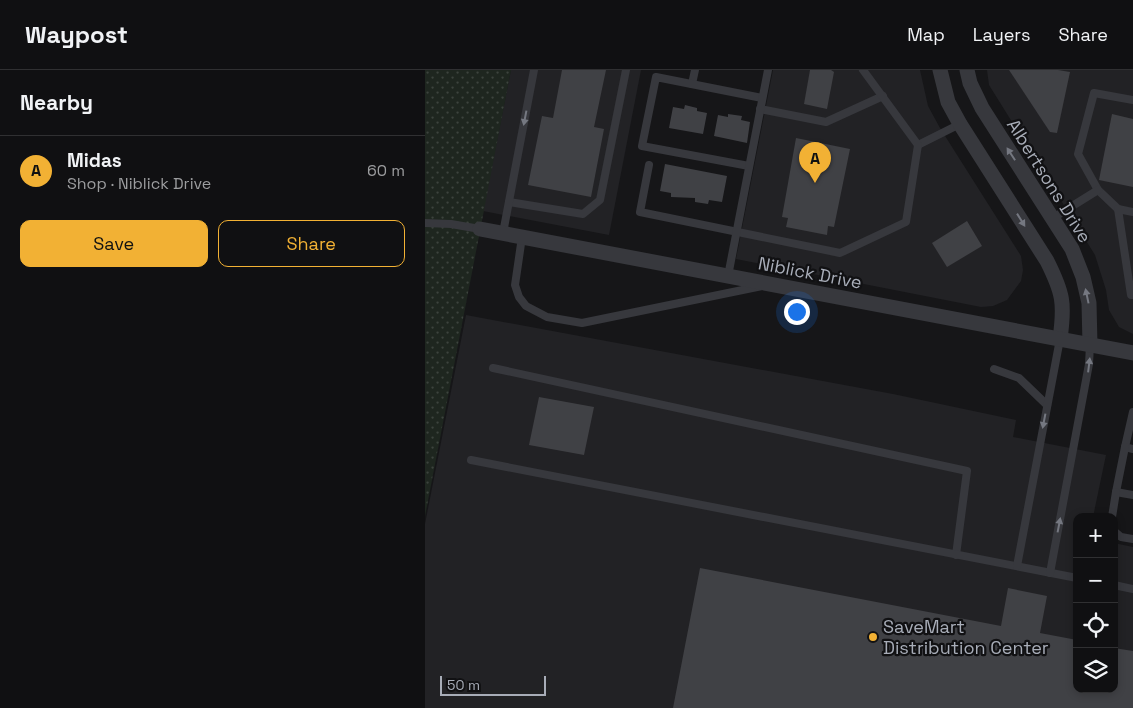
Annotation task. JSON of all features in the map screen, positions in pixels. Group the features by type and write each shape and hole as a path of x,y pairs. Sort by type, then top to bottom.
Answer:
{"street":[{"path":"940,70 948,102 960,124 1047,261 1055,278 1064,308 1060,339"},
{"name":"Albertsons Drive","path":"967,70 970,84 982,108 1072,249 1083,277 1089,303 1090,345"},
{"name":"Niblick Drive","path":"480,229 1133,353"}],"lane":[{"path":"503,233 534,70"},
{"path":"509,202 583,214 600,200 626,70"},
{"path":"692,84 695,70"},
{"path":"728,276 768,70"},
{"path":"649,164 640,212 840,253 906,222 918,145 863,70"},
{"path":"749,166 642,146 656,77 762,98"},
{"path":"1133,100 1094,93 1078,154 1098,190 1118,209 1133,212"},
{"path":"760,109 826,122 883,96"},
{"path":"918,145 960,124"},
{"path":"1053,218 1098,190"},
{"path":"1118,209 1131,295 1133,295"},
{"path":"425,223 451,224 480,229"},
{"path":"523,237 515,285 519,297 526,306 547,316 582,323 772,284"},
{"path":"1017,566 1060,339"},
{"path":"1050,573 1089,364 1090,345"},
{"path":"493,368 967,471 956,555"},
{"path":"994,369 1019,378 1047,405"},
{"path":"1113,513 1129,448 1133,412"},
{"path":"471,460 1073,577"},
{"path":"1117,492 1133,495"},
{"path":"1118,534 1121,537 1133,539"},
{"path":"1118,586 1133,589"}],"shaded area":[{"path":"425,70 511,70 425,516"},
{"path":"511,70 641,70 609,235 483,211"},
{"path":"773,70 920,70 928,106 1021,256 1023,270 1021,281 1007,300 993,306 981,307 736,259"},
{"path":"987,70 1133,70 1133,334 1119,327 1109,310 1106,290 1095,255 989,85"},
{"path":"466,315 893,394 1016,420 1013,437 1106,455 1094,513 1073,513 1073,693 1118,693 1118,544 1133,547 1133,708 425,708 425,524"}],"building":[{"path":"562,70 606,70 594,127 604,129 591,197 528,185 542,116 553,118"},
{"path":"810,70 831,70 834,72 827,109 804,104"},
{"path":"1009,70 1058,70 1070,72 1057,133 1050,132"},
{"path":"685,105 697,108 697,111 707,113 703,134 669,128 673,107 684,109"},
{"path":"728,114 742,116 741,120 750,122 747,143 714,136 718,115 728,117"},
{"path":"1112,114 1133,119 1133,187 1099,180"},
{"path":"796,138 850,149 834,227 828,226 827,235 786,227 788,218 782,217"},
{"path":"665,164 727,176 722,202 709,200 708,204 695,202 695,198 671,197 671,193 660,191"},
{"path":"967,221 982,246 947,267 932,243"},
{"path":"539,397 594,407 584,455 529,445"},
{"name":"SaveMart Distribution Center","path":"700,568 1001,626 1008,588 1047,596 1040,633 1073,639 1073,693 1118,693 1118,649 1133,651 1133,708 673,708"}],"place":[{"name":"Midas","path":"815,183"},
{"name":"SaveMart Distribution Center","path":"873,637"}]}
